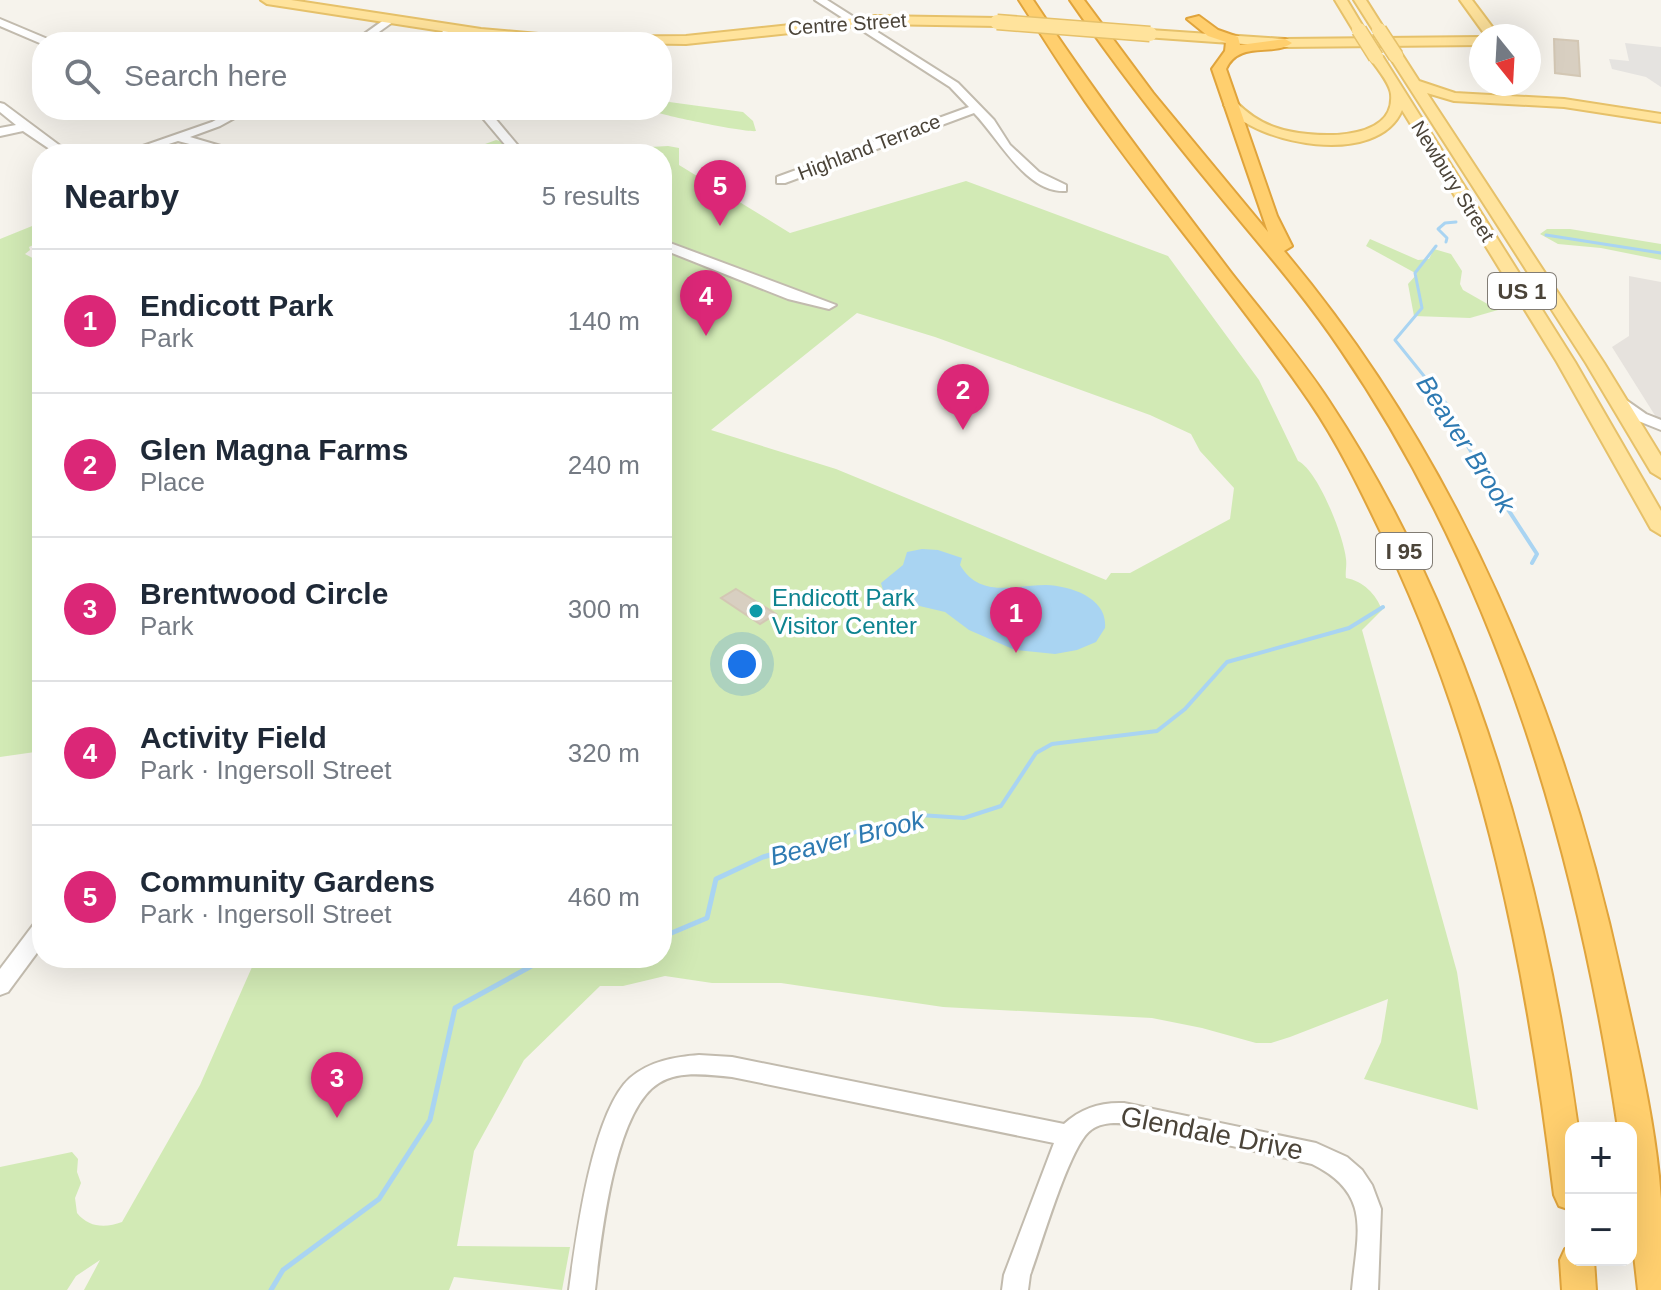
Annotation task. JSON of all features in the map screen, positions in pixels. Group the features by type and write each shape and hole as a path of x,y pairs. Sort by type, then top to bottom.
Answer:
{"highway":[{"name":"I 95","path":"1026,0 1091,99 1320,402 1355,459 1416,579 1471,716 1514,859 1541,988 1571,1194"},
{"name":"I 95","path":"1077,0 1160,112 1354,353 1455,521 1527,690 1567,811 1594,914 1628,1087 1655,1290"},
{"path":"1188,3 1197,38"},
{"path":"1194,19 1232,46 1285,43"},
{"path":"1232,46 1219,66 1231,105 1272,224 1309,294"},
{"path":"1577,1266 1579,1290"}],"main road":[{"name":"Centre Street","path":"267,0 392,19 437,32"},
{"name":"Newbury Street","path":"1341,0 1376,57 1431,110 1661,472"},
{"name":"Newbury Street","path":"1360,0 1396,56 1406,88 1661,529"},
{"path":"1466,0 1485,24"},
{"name":"Centre Street","path":"672,40 856,21 932,19 1197,38 1232,46"},
{"path":"1285,43 1469,44"},
{"path":"1231,105 1250,122 1270,131 1298,138 1328,139 1356,136 1385,125 1406,88 1454,97 1541,98 1661,118"},
{"path":"1431,110 1438,100 1454,97"}],"street":[{"path":"820,0 954,85 993,126 1005,147 1035,175 1062,188"},
{"path":"373,32 392,19"},
{"path":"0,22 32,36"},
{"name":"Highland Terrace","path":"781,180 958,114 973,104"},
{"path":"0,106 51,144"},
{"path":"157,144 224,120"},
{"path":"490,120 511,144"},
{"path":"0,132 26,127"},
{"path":"178,137 204,144"},
{"path":"672,248 793,296 829,305"},
{"path":"1616,397 1641,417 1661,425"},
{"path":"0,986 32,943"},
{"path":"582,1290 611,1130 630,1091 662,1071 707,1063 1069,1135 1017,1275 1015,1290"},
{"name":"Glendale Drive","path":"1069,1135 1080,1121 1094,1115 1134,1114 1316,1154 1335,1162 1352,1174 1365,1191 1370,1207 1365,1290"}],"shaded area":[{"path":"1625,43 1661,47 1661,87 1646,77 1612,69 1609,59 1629,61"},
{"path":"1629,276 1661,282 1661,425 1612,347 1629,336"}],"green space":[{"path":"672,102 743,112 753,121 756,131 737,129 672,117"},
{"path":"496,140 510,144 485,144"},
{"path":"672,147 679,148 679,165 790,233 966,181 1168,256 1259,380 1298,461 1314,477 1335,521 1344,549 1346,578 1368,589 1382,610 1362,630 1457,972 1478,1110 1364,1079 1381,1042 1388,999 1290,1037 1271,1043 1256,1043 1152,1018 943,1007 781,983 712,983 665,976 623,986 600,986 524,1060 474,1151 457,1246 570,1247 562,1290 454,1277 449,1290 84,1290 100,1260 76,1276 67,1290 0,1290 0,1167 72,1152 78,1159 77,1172 81,1183 75,1198 77,1213 87,1222 98,1225 122,1222 200,1085 252,968 672,968","holes":["857,313 935,337 1150,415 1191,434 1200,451 1234,488 1230,519 1130,573 1111,573 1106,580 836,469 711,430"]},
{"path":"32,226 32,246 25,254 32,258 32,752 0,757 0,239"},
{"path":"1547,229 1570,229 1661,244 1661,260 1601,248 1558,244 1540,234"},
{"path":"1370,239 1418,260 1429,259 1434,249 1451,254 1462,271 1460,284 1463,290 1498,310 1470,318 1414,316 1408,284 1417,274 1366,246"}],"water":[{"path":"938,550 962,558 960,565 968,576 988,586 1046,585 1076,591 1094,601 1101,609 1105,628 1096,642 1077,650 1055,654 1015,650 969,630 945,612 911,604 883,590 881,583 903,565 907,552"}],"building":[{"path":"1554,39 1578,41 1580,76 1555,73"},
{"name":"Endicott Park Visitor Center","path":"736,589 776,614 760,624 721,598"}],"waterway":[{"name":"Beaver Brook","path":"1446,242 1447,238 1438,229 1445,223 1456,222"},
{"name":"Beaver Brook","path":"1546,235 1661,253"},
{"name":"Beaver Brook","path":"1436,246 1415,273 1422,308 1395,340 1449,407 1462,438 1499,496"},
{"name":"Beaver Brook","path":"1498,494 1537,554 1532,563"},
{"name":"Beaver Brook","path":"803,846 920,815 964,818 1001,806 1036,753 1052,744 1157,731 1185,709 1227,662 1349,628 1383,607"},
{"name":"Beaver Brook","path":"672,933 707,918 716,879 763,857 810,844"},
{"name":"Beaver Brook","path":"271,1290 283,1270 379,1199 430,1120 455,1008 528,968"}],"place":[{"name":"Community Gardens","path":"720,226"},
{"name":"Activity Field","path":"706,336"},
{"name":"Glen Magna Farms","path":"963,430"},
{"name":"Endicott Park Visitor Center","path":"756,611"},
{"name":"Endicott Park","path":"1016,653"},
{"name":"Brentwood Circle","path":"337,1118"}]}
